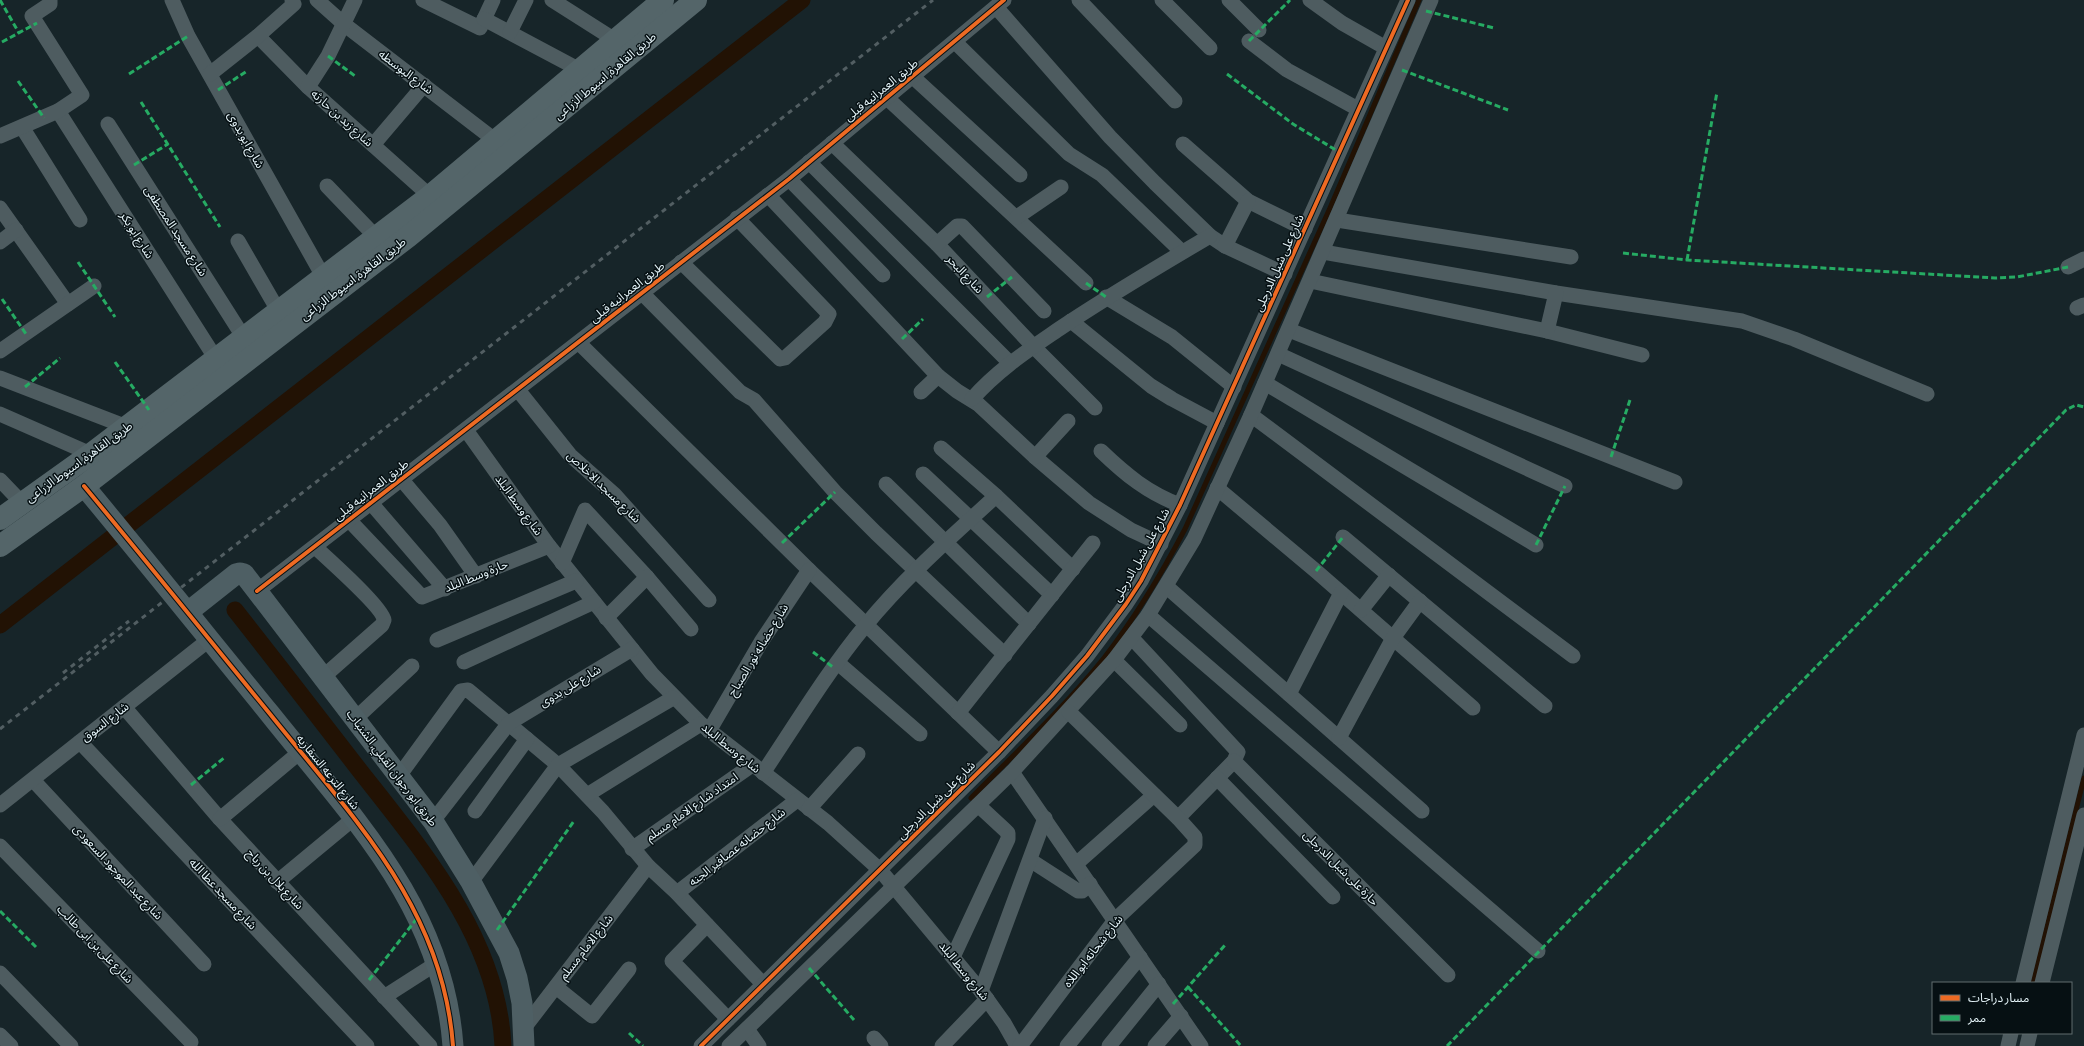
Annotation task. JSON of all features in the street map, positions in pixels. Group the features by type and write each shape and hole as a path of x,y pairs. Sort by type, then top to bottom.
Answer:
{"highway":[{"name":"طريق القاهرة, اسيوط الزراعى","path":"0,519 127,427 430,196 664,0"},
{"name":"طريق القاهرة, اسيوط الزراعى","path":"0,546 84,486 409,236 696,0"}],"street":[{"path":"0,136 58,111 82,95 32,16 50,4 50,0"},
{"name":"شارع ابو بدوى","path":"172,0 186,31 324,278"},
{"path":"210,74 258,36 294,4 292,0"},
{"name":"شارع البوسطه","path":"317,0 344,25 496,141"},
{"path":"308,87 328,56 355,0"},
{"path":"423,0 479,28 493,0"},
{"path":"510,32 526,0"},
{"path":"552,0 615,40"},
{"path":"1078,0 1175,101"},
{"path":"1162,0 1210,48"},
{"path":"1229,0 1259,30"},
{"path":"1310,0 1342,23 1386,48"},
{"name":"شارع على شبل الدرجلى","path":"700,1046 999,752 1052,696 1108,630 1141,581 1180,505 1408,0"},
{"path":"729,1046 1012,772 1069,712 1132,638 1148,615 1194,539 1289,330 1431,0"},
{"path":"1000,3 1110,137 1155,184 1210,236 1225,246 1285,274"},
{"name":"طريق العمرانيه قبلى","path":"257,591 789,179 913,78 1000,3"},
{"path":"484,19 580,70"},
{"name":"شارع زيد بن حارثه","path":"258,36 308,87 430,196"},
{"path":"1249,41 1288,70 1358,109"},
{"path":"955,42 1069,154 1102,175 1182,252"},
{"path":"913,78 1020,175"},
{"path":"373,145 424,85"},
{"path":"887,98 1086,283"},
{"name":"شارع ابو بكر","path":"58,111 216,359"},
{"name":"شارع مسجد المصطفى","path":"108,124 244,338"},
{"path":"22,127 80,220"},
{"name":"شارع البحر","path":"832,143 937,244 1033,346 1095,408"},
{"path":"1183,144 1248,201 1305,229"},
{"path":"809,162 1009,362"},
{"path":"789,179 883,275"},
{"path":"327,186 376,237"},
{"path":"1017,218 1061,187"},
{"path":"768,195 938,376 957,391 972,398 1035,457 1089,503 1126,527 1161,544"},
{"path":"1225,246 1248,201"},
{"path":"0,208 68,304"},
{"path":"681,262 780,359 785,358 824,322 829,314 737,218"},
{"path":"1337,220 1571,257"},
{"path":"937,244 957,226 960,226 1044,311"},
{"path":"0,242 16,230"},
{"path":"972,398 1009,362 1106,297 1210,236"},
{"path":"238,241 279,312"},
{"path":"1323,252 1556,293 1742,321 1794,339 1927,394"},
{"path":"2068,267 2084,259"},
{"path":"1310,281 1547,330 1642,355"},
{"path":"0,351 94,286"},
{"path":"642,293 740,392 754,400 835,492 916,571 1005,654"},
{"path":"1547,330 1556,293"},
{"path":"1106,297 1172,337 1234,387"},
{"path":"1071,321 1156,389 1218,423"},
{"path":"1289,330 1675,482"},
{"path":"579,342 809,570 999,752"},
{"path":"1278,354 1565,486"},
{"path":"922,392 938,376"},
{"path":"0,378 127,427"},
{"path":"1265,383 1536,545"},
{"name":"شارع مسجد الاخلاص","path":"518,390 570,455 614,494 709,600"},
{"path":"1251,415 1573,656"},
{"path":"2,418 91,454"},
{"path":"1035,457 1068,421"},
{"name":"شارع وسط البلد","path":"466,430 562,563 673,698 705,727 846,838 880,870 984,995 1004,1023 1017,1046"},
{"path":"941,448 996,496 1073,568"},
{"path":"1102,451 1137,484 1150,492 1180,505"},
{"path":"923,474 1052,595"},
{"path":"0,480 22,503"},
{"path":"402,480 440,525 476,576"},
{"path":"886,484 1029,624"},
{"name":"شارع الترعه السقاريه","path":"84,486 210,639 394,873 425,932 437,963 445,990 453,1046"},
{"path":"1217,488 1361,610 1473,708"},
{"path":"758,769 866,625 916,571 996,496"},
{"path":"371,503 445,588"},
{"path":"562,563 584,510 647,577 691,629"},
{"name":"حارة وسط البلد","path":"349,520 421,597 549,546"},
{"path":"1343,537 1545,706"},
{"path":"958,713 1093,542"},
{"path":"315,546 370,601 382,614 384,620 382,625 323,677"},
{"name":"شارع حضانه نور الصباح","path":"705,727 809,570"},
{"name":"طريق ابو رجوان القبلي, الشنباب","path":"188,612 236,574 244,574 433,821 471,882 509,953 517,978 522,1003 524,1037"},
{"path":"1361,610 1389,574"},
{"path":"606,618 647,577"},
{"path":"437,640 576,580"},
{"path":"1166,587 1422,812"},
{"path":"1289,694 1341,593"},
{"path":"1339,738 1393,638 1420,601"},
{"path":"464,662 594,602"},
{"path":"1148,615 1538,951"},
{"name":"حارة على شبل الدرجلى","path":"1132,638 1235,755 1448,975"},
{"name":"شارع السوق","path":"0,806 210,639"},
{"name":"شارع على بدوى","path":"509,723 632,650"},
{"path":"1114,660 1180,725"},
{"path":"838,663 920,734"},
{"path":"355,719 412,666"},
{"path":"399,776 464,689 468,690 558,765 587,795 632,849 763,984"},
{"path":"471,882 558,765 673,698"},
{"name":"شارع بلال بن رباح","path":"124,707 277,882 430,1046"},
{"path":"1069,712 1178,818 1217,778 1235,755"},
{"path":"433,821 509,723"},
{"path":"587,795 705,727"},
{"path":"2023,982 2084,735"},
{"path":"475,812 528,739"},
{"name":"شارع مسجد عطا الله","path":"80,742 367,1046"},
{"path":"220,818 300,752"},
{"path":"809,809 858,754"},
{"name":"امتداد شارع الامام مسلم","path":"632,849 758,769"},
{"path":"1012,772 1201,1046"},
{"path":"1217,778 1333,897"},
{"name":"شارع عبد الموجود السعودى","path":"32,780 204,964"},
{"path":"1076,864 1154,795"},
{"name":"شارع حضانه عصافير الجنه","path":"677,894 797,800"},
{"path":"953,956 1008,839 1008,833 978,805"},
{"path":"2042,982 2084,815"},
{"path":"942,1046 984,995 1045,818"},
{"name":"شارع شحاته ابو اللاه","path":"1020,1046 1115,920 1193,848 1195,845 1194,837 1178,818"},
{"path":"277,882 353,819"},
{"name":"شارع على بن ابى طالب","path":"0,846 191,1042"},
{"path":"1030,860 1078,891 1081,892 1090,884"},
{"name":"شارع الامام مسلم","path":"524,1037 556,987 648,866"},
{"path":"708,926 672,962 728,1019"},
{"path":"1067,1046 1140,957"},
{"path":"384,997 437,963"},
{"path":"556,987 592,1016 629,970"},
{"path":"0,973 72,1046"},
{"path":"1109,1046 1159,984"},
{"path":"1155,1046 1181,1016"},
{"path":"747,1029 759,1046"},
{"path":"2008,1046 2011,1034"},
{"path":"2027,1046 2030,1034"},
{"path":"0,1035 11,1046"}],"waterway":[{"path":"0,625 802,0"},
{"path":"971,798 1056,712 1089,676 1126,627 1167,563 1185,529 1330,208 1419,0"},
{"path":"235,610 406,830 452,896 471,931 487,968 498,1006 503,1046"},
{"path":"2033,982 2084,778"}],"railway":[{"path":"0,729 933,0"},
{"path":"63,673 129,621"}],"marked path":[{"path":"0,0 19,33"},
{"path":"1249,41 1290,0"},
{"path":"1426,11 1494,28"},
{"path":"2,42 37,23"},
{"path":"129,74 188,36"},
{"path":"328,56 355,76"},
{"path":"1402,70 1508,110"},
{"path":"218,90 247,71"},
{"path":"1227,74 1293,124 1339,152"},
{"path":"18,81 44,118"},
{"path":"1687,260 1717,92"},
{"path":"141,102 220,227"},
{"path":"134,165 168,144"},
{"path":"1623,253 1687,260 1995,278 2017,277 2068,267"},
{"path":"78,262 115,317"},
{"path":"987,297 1012,277"},
{"path":"1086,283 1106,297"},
{"path":"2,299 26,334"},
{"path":"902,339 923,319"},
{"path":"25,387 60,358"},
{"path":"115,362 149,410"},
{"path":"1611,457 1630,400"},
{"path":"1447,1046 2066,410 2076,405 2084,407"},
{"path":"1536,545 1565,486"},
{"path":"782,543 835,492"},
{"path":"1316,571 1343,537"},
{"path":"813,652 834,668"},
{"path":"191,785 225,757"},
{"path":"497,930 574,821"},
{"path":"0,911 36,947"},
{"path":"369,980 418,917"},
{"path":"1173,1004 1226,944"},
{"path":"809,968 854,1020"},
{"path":"1188,987 1241,1046"},
{"path":"629,1033 643,1046"}],"cycle path":[{"path":"257,591 789,179 1004,0"},
{"path":"701,1046 999,752 1052,696 1087,656 1126,604 1141,581 1180,505 1408,0"},
{"path":"84,486 332,790 388,866 412,907 432,950 446,996 453,1046"}]}
